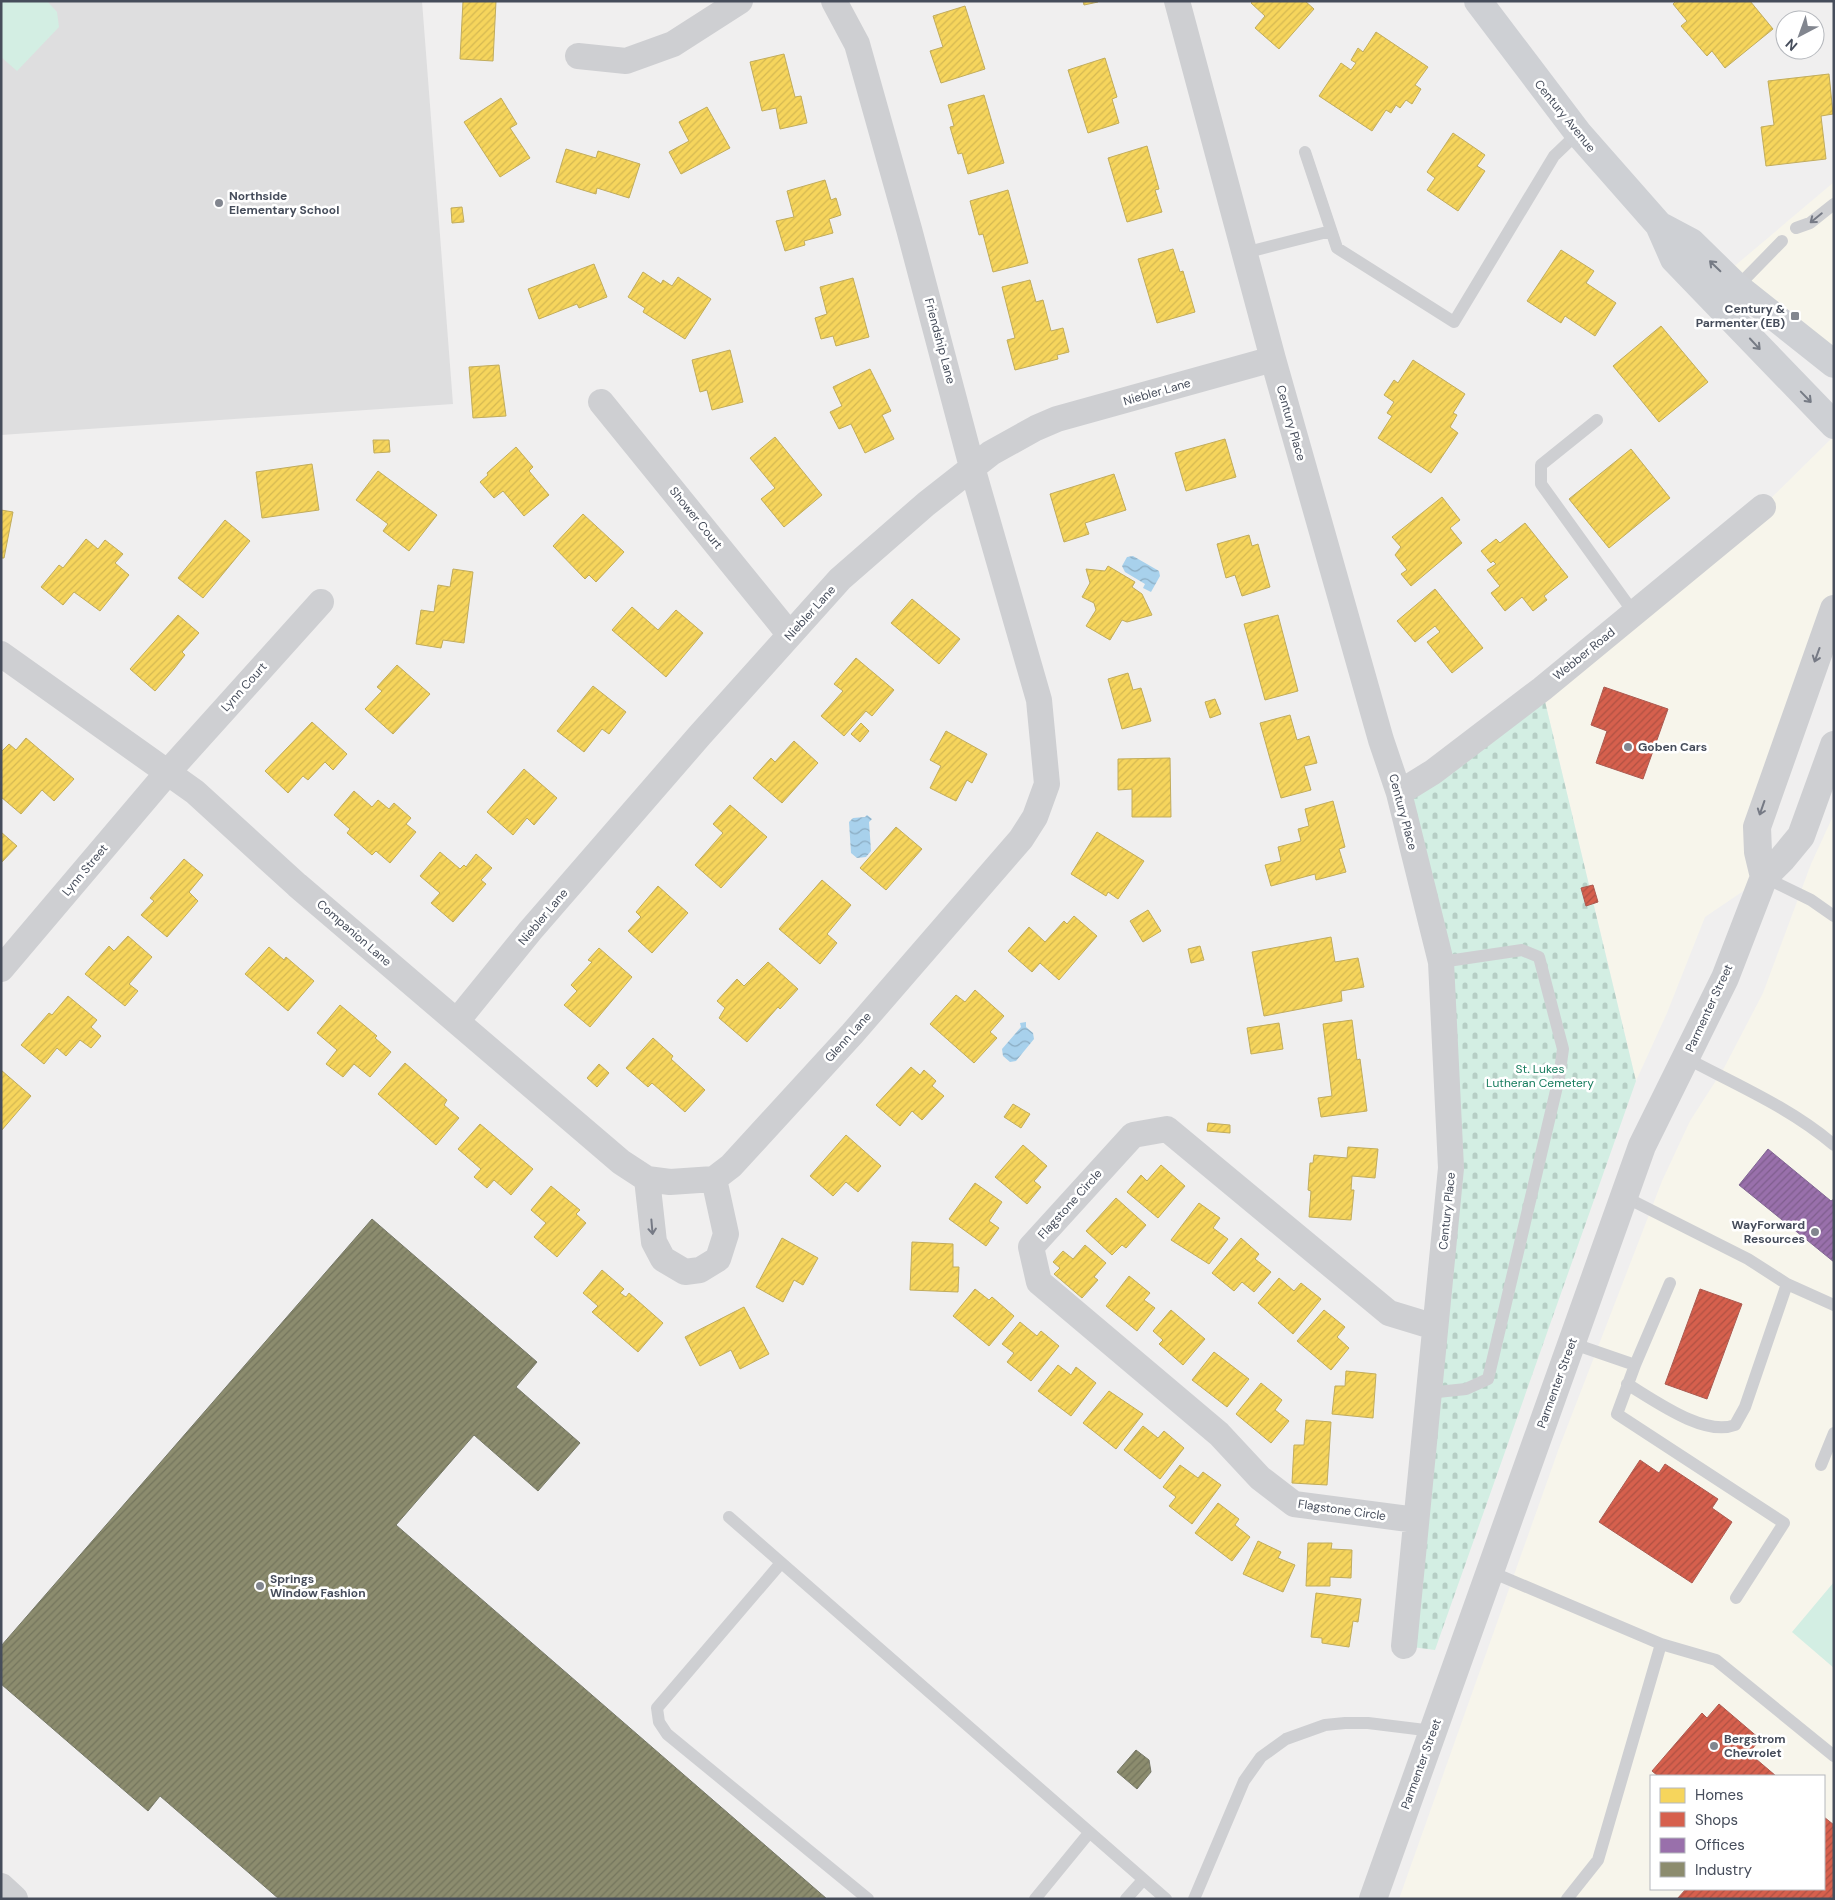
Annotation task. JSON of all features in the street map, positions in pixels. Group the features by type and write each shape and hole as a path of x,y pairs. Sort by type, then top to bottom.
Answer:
{"main road":[{"name":"Century Avenue","path":"1478,1 1578,133 1658,225 1674,259 1834,426"},
{"name":"Century Avenue","path":"1658,225 1691,242 1737,287 1834,364"}],"street":[{"path":"578,56 626,61 672,44 740,1"},
{"name":"Friendship Lane","path":"834,1 857,44 912,238 972,467 1035,686"},
{"name":"Century Place","path":"1177,1 1273,359 1379,730 1399,793 1442,962 1451,1168 1404,1646"},
{"name":"Niebler Lane","path":"457,1022 530,931 840,579 926,504 972,467 1002,447 1057,419 1273,359"},
{"name":"Shower Court","path":"602,402 790,635"},
{"name":"Webber Road","path":"1399,793 1433,772 1542,689 1762,507"},
{"name":"Lynn Court","path":"168,772 321,602"},
{"path":"1764,877 1758,852 1757,827 1834,609"},
{"name":"Companion Lane","path":"1,654 195,792 297,884 621,1162 647,1179 670,1182 714,1179"},
{"name":"Glenn Lane","path":"714,1179 731,1166 852,1034 1021,839 1035,817 1048,784 1039,700 1035,686"},
{"name":"Parmenter Street","path":"1373,1899 1647,1134 1725,978 1764,877 1801,836 1834,745"},
{"name":"Lynn Street","path":"1,969 168,772"},
{"name":"Flagstone Circle","path":"1416,1520 1294,1504 1260,1478 1220,1434 1040,1282 1031,1247 1133,1135 1167,1130 1389,1313 1435,1326"},
{"path":"647,1179 654,1242 664,1259 685,1272 700,1270 718,1259 726,1234 714,1179"},
{"path":"1,1887 14,1899"}],"lane":[{"path":"1305,152 1337,248 1454,322 1554,156 1578,133"},
{"path":"1796,228 1810,223 1834,204"},
{"path":"1244,253 1331,231"},
{"path":"1737,287 1782,241"},
{"path":"1596,420 1541,465 1541,484 1634,613"},
{"path":"1764,877 1811,900 1834,916"},
{"path":"1428,1393 1466,1389 1488,1379 1559,1078 1563,1050 1539,957 1522,950 1442,962"},
{"path":"1686,1058 1773,1105 1819,1133 1834,1145"},
{"path":"1624,1196 1748,1258 1787,1284 1834,1305"},
{"path":"1670,1284 1627,1384 1617,1414 1784,1523 1736,1598"},
{"path":"1627,1384 1671,1410 1707,1426 1727,1428 1735,1425 1745,1407 1787,1284"},
{"path":"1571,1343 1635,1365"},
{"path":"1821,1465 1834,1433"},
{"path":"729,1517 1166,1899"},
{"path":"781,1563 657,1708 659,1722 667,1734 868,1899"},
{"path":"1489,1571 1661,1644 1716,1660 1834,1756"},
{"path":"1567,1899 1598,1860 1661,1644"},
{"path":"1194,1899 1244,1781 1261,1757 1286,1739 1316,1727 1345,1722 1433,1731"},
{"path":"1035,1899 1089,1833"},
{"path":"1126,1899 1142,1880"}],"shaded area":[{"name":"Northside Elementary School","path":"1,1 422,1 453,404 1,435"},
{"path":"1834,182 1834,364 1724,275"},
{"path":"1834,436 1834,609 1760,814 1764,877 1705,917 1667,1013 1636,1081 1542,689 1762,507"},
{"path":"1834,814 1834,1582 1793,1632 1834,1668 1834,1899 1399,1899 1559,1448 1662,1181 1690,1121 1724,1068 1763,993 1811,864"}],"green space":[{"path":"1,1 47,1 57,12 59,27 17,71 1,57"},
{"name":"St. Lukes Lutheran Cemetery","path":"1542,689 1636,1081 1435,1650 1404,1646 1448,1063 1399,793"},
{"path":"1834,1582 1834,1668 1792,1632"}],"water":[{"path":"1133,556 1159,571 1160,576 1151,592 1143,588 1145,584 1125,572 1122,566 1127,557"},
{"path":"867,815 872,819 869,822 871,851 866,857 857,858 851,853 849,822 853,818 865,817"},
{"path":"1026,1022 1026,1027 1033,1033 1034,1039 1016,1061 1010,1062 1003,1056 1002,1049 1021,1027 1020,1023"}],"building: Homes":[{"path":"463,1 496,1 493,61 460,59"},
{"path":"1083,1 1097,1 1098,2 1084,5"},
{"path":"1253,1 1305,1 1314,9 1279,49 1255,28 1265,16 1251,3"},
{"path":"1676,1 1750,1 1773,29 1725,68 1712,51 1707,56 1681,26 1687,21 1673,4"},
{"path":"965,6 985,69 941,83 930,51 943,47 933,16"},
{"path":"1376,32 1428,67 1415,85 1421,89 1412,104 1406,100 1400,108 1396,105 1391,113 1386,110 1372,131 1319,96 1341,63 1351,70 1356,63 1351,60 1358,48 1363,52"},
{"path":"784,54 795,97 801,96 807,123 780,129 776,108 762,111 750,62"},
{"path":"1105,58 1117,97 1112,99 1119,123 1088,133 1068,70"},
{"path":"1829,74 1833,114 1821,116 1826,159 1766,166 1761,127 1774,125 1768,81"},
{"path":"984,95 1004,163 968,174 962,153 958,154 950,127 954,126 948,105"},
{"path":"501,98 517,124 510,128 530,158 500,177 464,122"},
{"path":"707,107 730,148 681,174 669,152 689,141 679,122"},
{"path":"1453,133 1485,155 1477,166 1485,171 1458,211 1427,190 1435,178 1427,172"},
{"path":"1147,146 1159,189 1155,190 1162,212 1127,222 1108,158"},
{"path":"566,149 596,158 598,151 640,164 629,198 597,188 596,194 556,182"},
{"path":"825,180 831,200 836,198 841,215 829,219 833,233 804,241 805,245 785,251 776,221 794,217 787,191"},
{"path":"1008,190 1028,263 993,272 983,234 979,235 970,201"},
{"path":"462,207 464,222 452,223 451,208"},
{"path":"1173,249 1180,272 1183,271 1195,312 1157,323 1138,259"},
{"path":"1561,250 1594,271 1586,283 1616,303 1595,336 1565,316 1561,323 1527,301"},
{"path":"594,264 607,297 579,308 577,304 539,319 528,289"},
{"path":"643,272 661,284 663,280 672,286 678,277 711,299 685,339 643,312 645,308 628,297"},
{"path":"853,278 869,337 836,346 833,336 821,339 815,318 827,314 820,287"},
{"path":"1030,280 1036,302 1043,300 1051,331 1063,328 1069,352 1057,355 1058,359 1015,370 1007,340 1015,338 1002,287"},
{"path":"1661,326 1708,382 1659,422 1613,366"},
{"path":"730,350 743,402 712,410 707,390 700,392 692,360"},
{"path":"1413,360 1465,394 1453,413 1457,415 1450,427 1458,433 1431,473 1378,438 1392,416 1387,413 1394,402 1384,395 1394,380 1398,383"},
{"path":"499,365 506,416 473,418 469,367"},
{"path":"870,369 891,411 882,415 894,439 865,453 851,424 839,429 830,412 842,406 833,387"},
{"path":"775,437 822,495 784,527 761,499 775,488 750,458"},
{"path":"1225,439 1236,477 1186,491 1175,453"},
{"path":"373,440 389,440 390,452 374,453"},
{"path":"516,447 533,467 529,471 549,495 524,516 503,491 494,498 480,482 488,475 487,473"},
{"path":"1631,449 1670,498 1609,548 1569,499"},
{"path":"312,464 319,510 262,518 256,472"},
{"path":"378,471 437,515 409,551 383,531 388,524 356,500"},
{"path":"1114,474 1126,510 1085,523 1089,534 1064,542 1050,494"},
{"path":"1442,497 1460,520 1450,528 1462,543 1411,586 1401,574 1407,570 1395,555 1401,547 1392,537"},
{"path":"1,510 13,512 4,558 1,558"},
{"path":"583,514 624,552 596,582 589,575 585,579 553,546"},
{"path":"225,520 250,541 203,598 178,578"},
{"path":"1525,523 1568,577 1544,596 1547,600 1533,611 1522,597 1505,611 1491,593 1500,586 1487,570 1496,564 1493,561 1491,563 1481,551 1496,539 1500,543"},
{"path":"1249,535 1252,546 1258,544 1270,587 1242,596 1235,575 1226,578 1217,544"},
{"path":"86,539 98,549 105,540 123,554 115,563 129,575 100,611 74,592 63,605 41,587 59,565 63,568"},
{"path":"1108,566 1135,582 1132,587 1142,594 1152,615 1127,622 1122,620 1110,640 1086,626 1096,610 1094,603 1082,597 1090,583 1086,569 1105,571"},
{"path":"453,569 473,572 464,643 443,640 441,648 416,644 421,610 434,612 438,585 450,587"},
{"path":"1435,589 1483,648 1452,673 1427,642 1440,632 1435,626 1415,642 1397,621"},
{"path":"912,599 960,639 939,664 891,623"},
{"path":"632,607 658,630 676,610 703,633 666,677 612,630"},
{"path":"178,615 199,633 182,652 185,655 155,691 130,669"},
{"path":"1278,615 1298,691 1265,700 1244,624"},
{"path":"856,658 894,690 872,716 866,711 844,736 821,716 843,691 834,684"},
{"path":"397,665 430,694 393,734 365,709 382,691 377,687"},
{"path":"1128,673 1133,690 1141,688 1151,721 1122,729 1108,679"},
{"path":"593,686 626,712 609,734 602,729 584,752 557,731"},
{"path":"1215,699 1221,714 1210,718 1205,702"},
{"path":"1290,715 1297,740 1309,736 1317,763 1304,766 1311,790 1281,798 1260,723"},
{"path":"312,722 347,754 333,770 325,762 308,780 303,776 288,793 265,771"},
{"path":"861,723 869,731 860,742 851,734"},
{"path":"946,731 987,754 972,783 967,780 956,801 930,788 941,766 930,760"},
{"path":"26,738 74,779 54,801 42,790 21,814 1,797 1,752 9,744 16,750"},
{"path":"794,741 818,763 782,803 753,778 771,758 775,762"},
{"path":"1170,758 1171,817 1132,817 1132,789 1118,790 1118,759"},
{"path":"524,769 557,798 534,825 527,818 513,835 487,812"},
{"path":"354,791 372,807 378,800 389,809 394,803 411,818 406,824 416,832 390,863 376,851 372,855 347,833 350,829 334,815"},
{"path":"1333,801 1345,847 1339,849 1346,872 1316,880 1315,874 1271,886 1265,865 1281,861 1278,847 1301,841 1298,829 1309,826 1305,809"},
{"path":"730,805 767,837 721,888 695,865 723,833 713,824"},
{"path":"896,827 922,849 886,890 860,868"},
{"path":"1,832 17,846 1,863"},
{"path":"1097,832 1144,861 1118,899 1108,892 1106,896 1071,874"},
{"path":"440,852 460,869 464,865 466,867 476,854 492,868 481,880 486,884 453,922 431,903 440,893 420,876"},
{"path":"184,859 203,875 189,892 198,901 167,937 141,915 154,901 150,898"},
{"path":"822,880 851,905 827,934 837,943 820,964 779,929"},
{"path":"658,886 688,913 652,953 628,931 641,917 636,912"},
{"path":"1148,910 1161,931 1143,942 1130,921"},
{"path":"1074,916 1097,936 1059,980 1040,963 1032,972 1008,951 1029,927 1045,942 1064,921 1067,924"},
{"path":"128,936 152,957 129,984 138,991 125,1006 85,974 109,946 114,951"},
{"path":"1331,937 1335,962 1358,958 1364,987 1341,991 1342,1001 1264,1016 1252,952"},
{"path":"1200,946 1204,960 1191,963 1188,949"},
{"path":"269,947 284,960 286,957 314,981 288,1011 245,974"},
{"path":"599,948 632,977 590,1027 564,1005 577,991 571,985 592,962 588,960"},
{"path":"768,962 798,989 780,1009 778,1007 747,1042 719,1018 725,1008 717,1001 737,979 744,986"},
{"path":"975,990 1004,1016 990,1032 997,1038 974,1063 930,1024 956,995 965,1002"},
{"path":"68,996 97,1020 91,1027 101,1036 91,1048 80,1040 66,1056 57,1048 44,1064 21,1045 49,1013 52,1015"},
{"path":"340,1005 377,1036 375,1038 391,1052 370,1077 354,1064 343,1077 326,1064 337,1050 317,1033"},
{"path":"1352,1020 1357,1060 1360,1059 1367,1111 1321,1117 1318,1098 1332,1096 1323,1024"},
{"path":"1279,1023 1283,1049 1251,1054 1247,1028"},
{"path":"653,1038 673,1056 671,1059 705,1090 685,1112 652,1083 648,1087 626,1068"},
{"path":"405,1063 447,1100 444,1105 459,1118 436,1145 378,1094"},
{"path":"599,1064 609,1073 597,1087 587,1078"},
{"path":"911,1067 920,1075 924,1070 936,1081 932,1086 944,1096 922,1120 912,1111 900,1126 876,1105"},
{"path":"1,1070 31,1096 1,1131"},
{"path":"1013,1104 1030,1114 1021,1128 1004,1117"},
{"path":"1208,1123 1230,1125 1230,1133 1207,1131"},
{"path":"480,1124 533,1169 511,1195 494,1180 487,1188 474,1177 481,1169 458,1149"},
{"path":"846,1135 881,1166 858,1192 846,1182 833,1196 810,1176"},
{"path":"1023,1145 1047,1166 1034,1181 1041,1187 1027,1204 995,1177"},
{"path":"1348,1147 1378,1149 1375,1178 1352,1176 1351,1190 1354,1190 1351,1220 1309,1217 1311,1191 1308,1190 1310,1163 1313,1163 1314,1155 1347,1158"},
{"path":"1161,1165 1185,1186 1158,1218 1127,1192 1141,1175 1147,1181"},
{"path":"975,1183 1002,1202 989,1221 999,1228 986,1246 949,1219"},
{"path":"551,1186 580,1210 576,1214 586,1223 557,1257 534,1237 546,1223 531,1210"},
{"path":"1116,1198 1146,1225 1126,1248 1122,1245 1112,1255 1086,1231"},
{"path":"1199,1203 1220,1218 1213,1228 1228,1239 1209,1264 1171,1240"},
{"path":"782,1238 818,1258 803,1285 794,1280 783,1302 756,1287"},
{"path":"1241,1238 1259,1254 1255,1259 1271,1272 1254,1292 1242,1282 1234,1291 1212,1273"},
{"path":"912,1242 953,1244 953,1267 959,1267 958,1292 910,1290"},
{"path":"1085,1245 1106,1263 1094,1277 1098,1280 1082,1298 1054,1274 1060,1268 1053,1262 1063,1251 1073,1259"},
{"path":"602,1270 624,1289 620,1293 626,1297 629,1293 663,1323 638,1352 592,1312 598,1306 583,1293"},
{"path":"1129,1276 1150,1293 1144,1300 1155,1308 1137,1331 1106,1306"},
{"path":"1279,1278 1294,1291 1301,1283 1321,1299 1293,1334 1258,1303"},
{"path":"975,1289 989,1300 992,1297 1014,1316 989,1346 953,1316"},
{"path":"744,1307 769,1354 740,1369 731,1350 700,1366 685,1337"},
{"path":"1171,1310 1205,1339 1183,1365 1159,1344 1163,1340 1153,1331"},
{"path":"1324,1310 1345,1327 1337,1337 1349,1348 1331,1370 1297,1341"},
{"path":"1020,1322 1037,1336 1041,1331 1059,1346 1031,1381 1007,1362 1014,1353 1002,1344"},
{"path":"1214,1352 1249,1379 1227,1407 1192,1380"},
{"path":"1058,1365 1071,1375 1076,1367 1096,1383 1071,1416 1038,1391"},
{"path":"1346,1371 1376,1374 1373,1418 1332,1414 1335,1386 1345,1386"},
{"path":"1261,1383 1282,1400 1275,1410 1289,1421 1271,1443 1236,1414"},
{"path":"1109,1391 1143,1414 1116,1449 1083,1423"},
{"path":"1306,1420 1331,1422 1327,1485 1292,1483 1294,1445 1304,1445"},
{"path":"1143,1426 1158,1438 1164,1431 1184,1448 1160,1479 1124,1450"},
{"path":"1180,1465 1198,1478 1203,1472 1221,1485 1192,1524 1169,1506 1176,1497 1163,1487"},
{"path":"1218,1503 1239,1519 1235,1525 1250,1537 1232,1561 1195,1533"},
{"path":"1258,1541 1281,1552 1278,1558 1295,1565 1283,1592 1243,1574"},
{"path":"1308,1543 1332,1543 1331,1549 1352,1550 1351,1578 1330,1577 1330,1586 1306,1586"},
{"path":"1316,1593 1361,1599 1358,1622 1353,1621 1349,1647 1322,1643 1322,1638 1311,1637"}],"building: Shops":[{"name":"Goben Cars","path":"1604,687 1668,709 1643,779 1596,763 1607,731 1591,725"},
{"path":"1593,885 1598,902 1586,906 1581,888"},
{"path":"1700,1289 1742,1304 1707,1399 1665,1384"},
{"path":"1640,1460 1659,1473 1665,1464 1718,1499 1712,1508 1732,1522 1692,1583 1599,1522"},
{"name":"Bergstrom Chevrolet","path":"1719,1704 1760,1739 1749,1753 1775,1775 1657,1775 1652,1771 1702,1713 1707,1718"},
{"path":"1825,1818 1834,1825 1834,1899 1677,1899 1685,1890 1825,1890"}],"building: Offices":[{"name":"WayForward Resources","path":"1768,1149 1831,1201 1834,1199 1834,1262 1739,1185"}],"building: Industry":[{"name":"Springs Window Fashion","path":"372,1219 537,1362 516,1387 580,1443 538,1491 474,1435 396,1525 827,1899 279,1899 160,1796 148,1811 1,1684 1,1646"},
{"path":"1136,1750 1149,1760 1151,1772 1137,1789 1117,1772"}],"place":[{"name":"Northside Elementary School","path":"219,203"},
{"name":"Century & Parmenter (EB)","path":"1795,316"},
{"name":"Goben Cars","path":"1628,747"},
{"name":"WayForward Resources","path":"1815,1232"},
{"name":"Springs Window Fashion","path":"260,1586"},
{"name":"Bergstrom Chevrolet","path":"1714,1746"}]}
